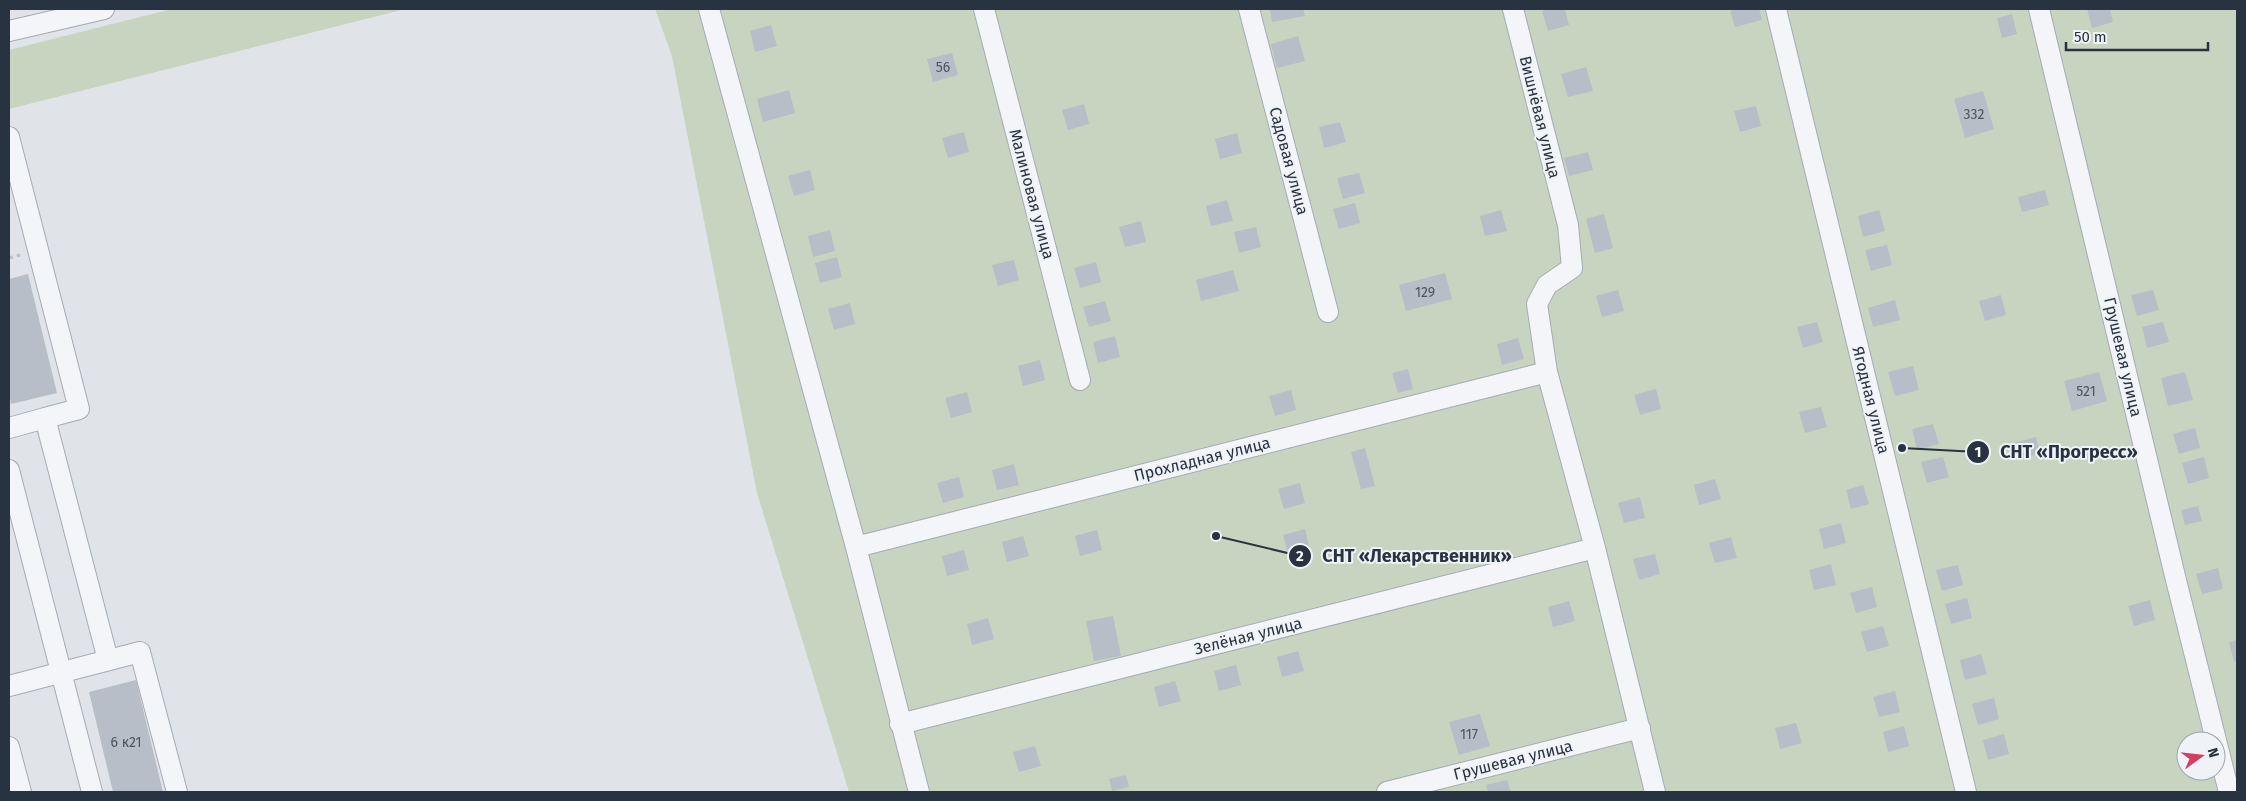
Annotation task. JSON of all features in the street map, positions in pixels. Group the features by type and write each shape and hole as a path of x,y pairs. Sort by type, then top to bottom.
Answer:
{"street":[{"path":"9,31 104,9"},
{"path":"710,9 856,547 919,792"},
{"name":"Малиновая улица","path":"984,9 1080,380"},
{"name":"Садовая улица","path":"1249,9 1328,312"},
{"name":"Вишнёвая улица","path":"1513,9 1568,226 1572,268 1547,285 1537,304 1547,372"},
{"name":"Ягодная улица","path":"1776,9 1966,792"},
{"name":"Грушевая улица","path":"2039,9 2175,576 2230,792"},
{"path":"9,138 79,409 9,428"},
{"path":"1547,372 1595,548 1656,792"},
{"name":"Прохладная улица","path":"856,547 1547,372"},
{"path":"45,418 108,660"},
{"path":"9,470 92,792"},
{"name":"Зелёная улица","path":"900,724 1595,548"},
{"path":"9,686 140,652 177,792"},
{"name":"Грушевая улица","path":"1387,792 1640,728"},
{"path":"9,747 20,792"}],"green space":[{"path":"172,9 405,9 9,109 9,50"},
{"path":"655,9 2237,9 2237,792 849,792 757,493 672,56"}],"building":[{"path":"1270,9 1303,9 1305,16 1272,22"},
{"path":"1565,9 1569,25 1548,31 1542,11"},
{"path":"1737,9 1759,9 1762,20 1735,27 1730,11"},
{"path":"2087,9 2110,9 2113,22 2092,28"},
{"path":"2012,14 2017,34 2002,38 1997,18"},
{"path":"771,25 777,46 755,52 750,31"},
{"path":"1298,36 1305,61 1277,68 1271,44"},
{"path":"952,53 958,75 933,82 927,59"},
{"path":"1586,67 1593,91 1568,97 1561,74"},
{"path":"789,90 795,113 763,122 757,99"},
{"path":"1983,91 1994,129 1965,138 1954,99"},
{"path":"1084,104 1089,124 1068,130 1062,110"},
{"path":"1756,106 1761,126 1740,132 1734,111"},
{"path":"1340,122 1346,142 1324,148 1319,127"},
{"path":"964,132 969,152 948,158 942,138"},
{"path":"1237,133 1242,153 1220,159 1215,139"},
{"path":"1588,152 1593,170 1569,176 1564,158"},
{"path":"810,170 815,190 794,196 788,176"},
{"path":"1359,173 1365,193 1343,199 1337,178"},
{"path":"2045,190 2049,205 2022,212 2018,197"},
{"path":"1227,200 1233,221 1211,226 1206,206"},
{"path":"1355,203 1360,223 1339,229 1333,209"},
{"path":"1501,210 1507,231 1485,236 1480,216"},
{"path":"1879,210 1885,231 1863,237 1858,216"},
{"path":"1604,214 1613,248 1595,253 1586,219"},
{"path":"1141,221 1146,242 1125,247 1119,227"},
{"path":"1256,227 1261,247 1239,253 1234,232"},
{"path":"830,230 835,251 813,257 808,236"},
{"path":"1887,245 1892,265 1871,271 1865,250"},
{"path":"837,257 842,277 820,283 815,263"},
{"path":"1014,260 1019,280 998,286 992,265"},
{"path":"1096,262 1101,282 1080,288 1074,268"},
{"path":"1233,270 1239,291 1201,301 1196,280"},
{"path":"1445,273 1452,299 1406,311 1399,285"},
{"path":"28,274 57,393 11,404 9,393 9,279"},
{"path":"1618,290 1624,311 1602,317 1596,296"},
{"path":"2153,290 2159,310 2137,316 2131,295"},
{"path":"2001,295 2006,315 1985,321 1979,301"},
{"path":"1895,300 1900,320 1873,327 1868,308"},
{"path":"1105,301 1111,321 1089,327 1083,307"},
{"path":"850,303 855,324 834,330 828,309"},
{"path":"1817,322 1823,342 1803,348 1797,327"},
{"path":"2163,322 2169,342 2147,348 2142,327"},
{"path":"1115,336 1120,357 1098,363 1093,342"},
{"path":"1518,338 1524,359 1502,365 1497,344"},
{"path":"1040,360 1045,380 1023,386 1018,366"},
{"path":"1913,366 1919,390 1895,396 1888,372"},
{"path":"1408,369 1413,389 1398,393 1392,373"},
{"path":"2099,372 2107,401 2072,411 2064,381"},
{"path":"2185,372 2193,400 2168,406 2161,378"},
{"path":"1656,389 1661,409 1640,415 1634,395"},
{"path":"1291,390 1296,410 1275,416 1269,396"},
{"path":"967,392 972,412 951,418 945,398"},
{"path":"1821,407 1827,427 1805,433 1799,412"},
{"path":"1933,424 1939,444 1917,450 1912,429"},
{"path":"2195,428 2200,448 2179,454 2173,434"},
{"path":"2036,437 2040,453 2018,459 2013,443"},
{"path":"1365,448 1375,486 1361,489 1351,452"},
{"path":"1943,457 1949,477 1927,483 1921,462"},
{"path":"2204,457 2209,478 2188,484 2182,463"},
{"path":"1014,464 1019,485 997,490 992,470"},
{"path":"959,477 964,497 943,503 937,483"},
{"path":"1715,479 1721,499 1699,505 1694,485"},
{"path":"1300,483 1305,503 1284,509 1278,489"},
{"path":"1863,485 1869,504 1851,509 1846,490"},
{"path":"1640,497 1645,518 1624,523 1618,503"},
{"path":"2198,506 2202,521 2185,525 2181,510"},
{"path":"1841,523 1846,543 1824,549 1819,529"},
{"path":"1305,529 1310,550 1289,556 1283,535"},
{"path":"1097,530 1102,550 1080,556 1075,536"},
{"path":"1023,536 1029,556 1007,562 1002,542"},
{"path":"1731,537 1737,558 1715,563 1709,543"},
{"path":"964,550 969,570 947,576 942,556"},
{"path":"1655,554 1660,574 1639,580 1633,559"},
{"path":"1831,564 1836,585 1814,590 1809,570"},
{"path":"1958,565 1963,585 1942,591 1936,570"},
{"path":"2218,568 2223,589 2202,594 2196,574"},
{"path":"1872,587 1877,607 1856,613 1850,593"},
{"path":"1967,598 1972,618 1951,624 1945,604"},
{"path":"2150,600 2155,620 2134,626 2128,606"},
{"path":"1569,601 1575,621 1553,627 1548,607"},
{"path":"1113,616 1121,656 1094,661 1086,621"},
{"path":"988,618 994,639 972,645 967,624"},
{"path":"1883,626 1889,646 1867,652 1861,632"},
{"path":"2237,640 2237,661 2234,662 2229,642"},
{"path":"1298,651 1304,671 1282,677 1277,657"},
{"path":"1981,654 1987,674 1965,680 1960,660"},
{"path":"1236,665 1241,685 1219,691 1214,671"},
{"path":"136,680 163,792 113,792 89,692"},
{"path":"1175,681 1181,701 1159,707 1154,687"},
{"path":"1895,691 1900,712 1879,717 1873,697"},
{"path":"1994,698 1999,719 1978,725 1972,704"},
{"path":"1480,714 1490,746 1459,755 1449,722"},
{"path":"1796,723 1802,743 1780,749 1775,728"},
{"path":"1904,726 1909,746 1888,752 1883,732"},
{"path":"2004,734 2009,754 1988,760 1983,740"},
{"path":"1035,746 1041,766 1019,772 1013,752"},
{"path":"1126,775 1129,787 1112,791 1109,779"},
{"path":"1507,780 1511,792 1488,792 1486,785"}],"place":[{"name":"СНТ «Прогресс»","path":"1902,448"},
{"name":"СНТ «Лекарственник»","path":"1216,536"}]}
